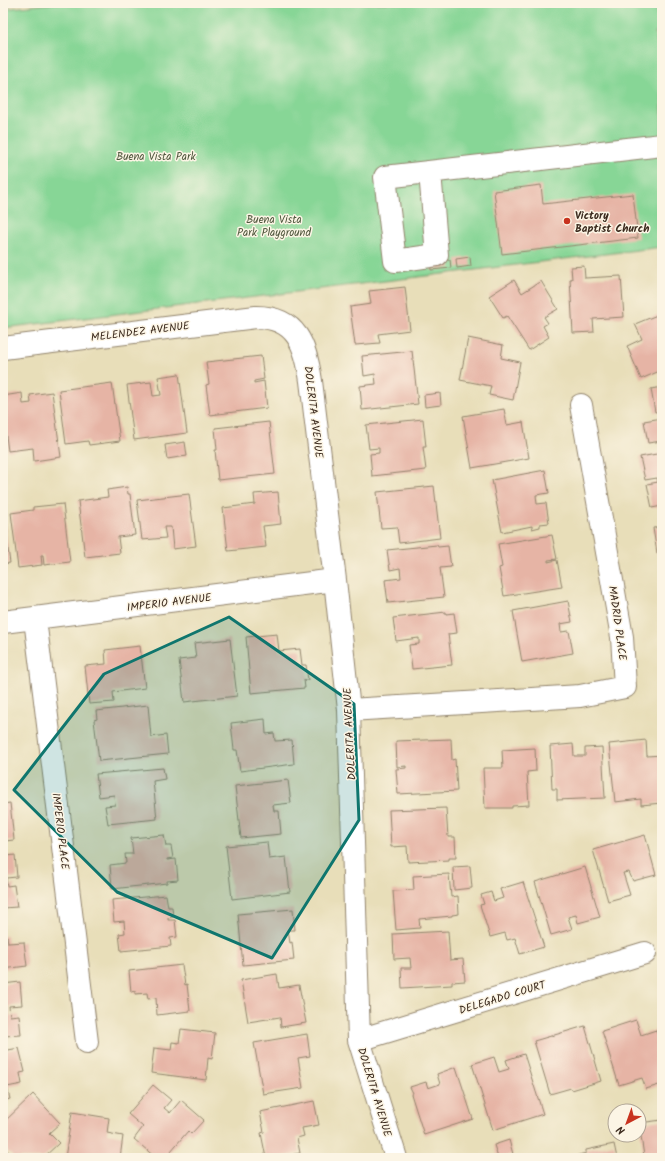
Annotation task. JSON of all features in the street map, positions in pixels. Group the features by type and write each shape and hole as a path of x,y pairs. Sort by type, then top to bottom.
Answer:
{"street":[{"path":"430,172 662,145"},
{"name":"MELENDEZ AVENUE","path":"3,348 249,318 263,317 277,320"},
{"name":"DOLERITA AVENUE","path":"277,320 284,323 295,332 303,345 308,362 335,580 349,710 359,1040 396,1158"},
{"name":"MADRID PLACE","path":"349,710 580,696 625,687 622,637 580,405"},
{"name":"IMPERIO AVENUE","path":"3,622 335,580"},
{"name":"IMPERIO PLACE","path":"35,619 87,1042"},
{"name":"DELEGADO COURT","path":"359,1040 645,953"}],"highlighted area":[{"path":"229,617 354,704 359,820 272,958 117,892 14,790 104,674"}],"green space":[{"name":"Buena Vista Park","path":"56,3 656,3 659,32 655,32 662,70 662,247 3,328 3,9"}],"building":[{"name":"Victory Baptist Church","path":"541,185 543,204 633,194 638,238 502,254 494,191"},
{"path":"470,257 471,266 457,268 456,259"},
{"path":"450,260 451,268 431,270 430,262"},
{"path":"584,266 585,278 621,276 624,317 593,319 594,332 573,333 570,279 572,279 571,267"},
{"path":"514,280 522,293 541,281 558,309 544,317 548,323 543,326 549,337 529,350 507,316 503,318 489,296"},
{"path":"405,287 410,330 378,334 380,343 355,345 350,307 371,304 369,291"},
{"path":"662,313 662,370 641,379 627,346 642,339 635,324"},
{"path":"468,338 503,345 501,358 520,362 513,400 489,395 491,386 460,380"},
{"path":"412,351 418,404 362,410 360,386 376,384 375,374 364,376 362,356"},
{"path":"261,356 264,379 254,381 254,383 264,381 267,408 210,415 206,385 209,384 206,362"},
{"path":"179,374 187,433 134,440 127,385 151,382 153,396 161,395 158,377"},
{"path":"112,383 120,441 89,445 88,441 66,444 59,390"},
{"path":"662,387 662,411 655,412 651,389"},
{"path":"52,392 61,457 34,461 33,448 8,451 3,413 3,396 22,393 23,404 31,403 30,395"},
{"path":"440,393 441,405 425,407 424,395"},
{"path":"504,409 507,425 523,422 529,458 472,468 463,416"},
{"path":"662,418 662,441 648,443 644,421"},
{"path":"423,419 426,447 423,447 426,470 372,476 370,454 379,453 379,448 369,449 366,425"},
{"path":"269,422 275,474 218,480 215,450 217,450 215,428"},
{"path":"185,442 187,456 167,459 165,445"},
{"path":"662,453 662,506 652,508 647,484 658,482 657,478 645,480 640,457"},
{"path":"545,470 549,493 536,495 537,504 546,503 549,523 540,524 540,527 532,529 532,526 502,532 492,480"},
{"path":"434,486 440,538 399,543 397,527 381,528 377,492"},
{"path":"127,487 128,494 130,494 135,535 118,537 120,553 85,557 78,501 108,497 107,490"},
{"path":"278,492 281,524 263,526 266,547 228,551 223,508 255,504 254,494"},
{"path":"189,494 196,546 173,549 171,527 164,527 166,538 142,540 137,500"},
{"path":"63,504 70,562 44,565 43,555 41,555 42,565 18,568 11,513 33,510 33,507"},
{"path":"3,512 10,563 3,564"},
{"path":"662,527 662,552 657,553 653,528"},
{"path":"552,535 557,559 548,560 548,562 557,560 562,587 504,596 499,568 502,567 498,544"},
{"path":"437,545 438,547 448,546 451,567 440,568 444,597 388,603 385,580 401,578 400,568 390,570 387,550"},
{"path":"568,601 572,622 560,624 561,632 569,631 573,653 522,662 513,611"},
{"path":"446,612 446,614 454,613 457,633 448,634 452,665 412,669 409,645 419,644 419,638 396,641 393,618"},
{"path":"277,634 279,651 300,649 302,665 306,665 308,680 304,680 305,688 251,693 246,637"},
{"path":"230,639 237,696 184,702 179,660 196,658 194,643"},
{"path":"140,646 145,688 113,692 114,702 89,704 85,666 106,664 105,650"},
{"path":"148,705 151,737 166,735 168,754 99,761 94,720 97,719 96,711"},
{"path":"265,719 266,734 274,733 275,741 292,740 294,764 240,771 237,750 234,750 231,723"},
{"path":"451,739 452,760 455,759 457,791 398,794 396,769 406,768 406,766 397,767 396,741"},
{"path":"646,740 647,756 662,755 662,803 641,805 641,799 615,802 609,744"},
{"path":"573,744 574,756 585,756 585,748 602,747 605,798 557,800 557,789 552,789 550,746"},
{"path":"535,748 536,771 527,772 529,805 512,806 512,808 485,808 483,768 503,768 502,750"},
{"path":"163,768 165,779 153,781 157,819 108,824 105,806 115,805 114,795 99,797 96,774"},
{"path":"288,780 291,803 273,805 274,811 279,811 281,834 241,838 235,786"},
{"path":"10,803 14,840 5,841 5,847 3,848 3,804"},
{"path":"446,808 448,837 455,837 456,858 449,858 449,860 408,862 407,846 391,847 389,810"},
{"path":"164,835 166,846 171,846 173,858 167,860 176,859 178,880 167,881 167,883 112,889 110,865 126,863 125,854 133,854 131,838"},
{"path":"645,835 656,875 633,881 629,872 623,873 630,895 608,901 593,850"},
{"path":"267,842 269,859 286,857 290,892 232,899 226,846"},
{"path":"6,849 7,856 15,855 17,877 6,878 7,886 14,885 17,907 3,908 3,850"},
{"path":"470,866 472,888 454,890 453,867"},
{"path":"585,867 600,917 578,923 576,915 568,917 572,929 551,935 535,882"},
{"path":"449,874 451,897 458,896 459,914 419,919 420,928 396,930 393,891 414,890 413,876"},
{"path":"523,882 544,947 520,954 515,938 507,940 505,933 490,937 480,905 484,904 481,895 491,892 494,901 503,898 500,889"},
{"path":"166,895 168,907 172,907 173,917 168,918 168,920 175,920 177,937 170,938 171,946 121,951 119,934 125,933 124,921 114,922 112,900"},
{"path":"293,909 295,930 288,930 290,943 292,942 294,960 243,965 238,914"},
{"path":"448,931 450,960 463,959 465,981 452,982 452,985 402,988 401,968 411,968 410,958 394,959 393,934"},
{"path":"3,936 7,936 8,943 24,942 27,966 3,969"},
{"path":"182,965 185,985 187,984 190,1011 157,1015 156,998 148,999 147,993 135,994 135,991 131,992 129,971"},
{"path":"277,974 279,988 299,985 306,1023 281,1027 280,1017 248,1022 241,980"},
{"path":"20,982 22,1005 9,1006 10,1016 19,1015 21,1035 3,1036 3,984"},
{"path":"636,1020 641,1035 656,1030 662,1049 662,1084 646,1089 642,1078 619,1085 602,1031"},
{"path":"585,1026 601,1081 572,1090 571,1088 550,1094 534,1041"},
{"path":"181,1029 215,1033 212,1059 208,1058 206,1080 151,1073 154,1048 171,1050 172,1042 179,1043"},
{"path":"307,1034 310,1056 298,1058 303,1088 263,1094 254,1043"},
{"path":"19,1048 25,1072 20,1073 22,1084 7,1087 10,1099 3,1101 3,1051"},
{"path":"524,1054 543,1114 493,1130 472,1064 494,1057 499,1072 509,1069 506,1060"},
{"path":"456,1067 473,1119 424,1135 410,1087 426,1082 428,1088 440,1084 437,1074"},
{"path":"153,1085 171,1100 164,1108 170,1113 181,1100 204,1120 191,1134 188,1131 165,1158 156,1158 134,1139 143,1127 128,1114"},
{"path":"33,1094 60,1123 49,1133 59,1143 43,1158 14,1158 3,1146 3,1123"},
{"path":"314,1101 319,1125 302,1128 304,1136 297,1138 300,1153 276,1158 266,1158 261,1133 264,1132 260,1112"},
{"path":"72,1112 109,1118 107,1133 123,1136 120,1158 65,1158"},
{"path":"662,1120 662,1158 634,1158 644,1156 642,1143 647,1143 647,1122"},
{"path":"509,1140 513,1154 498,1158 494,1145"},
{"path":"614,1144 617,1158 568,1158 586,1153 586,1150"}],"place":[{"name":"Victory Baptist Church","path":"567,221"}],"park label":[{"name":"Buena Vista Park Playground","path":"274,225"}]}
